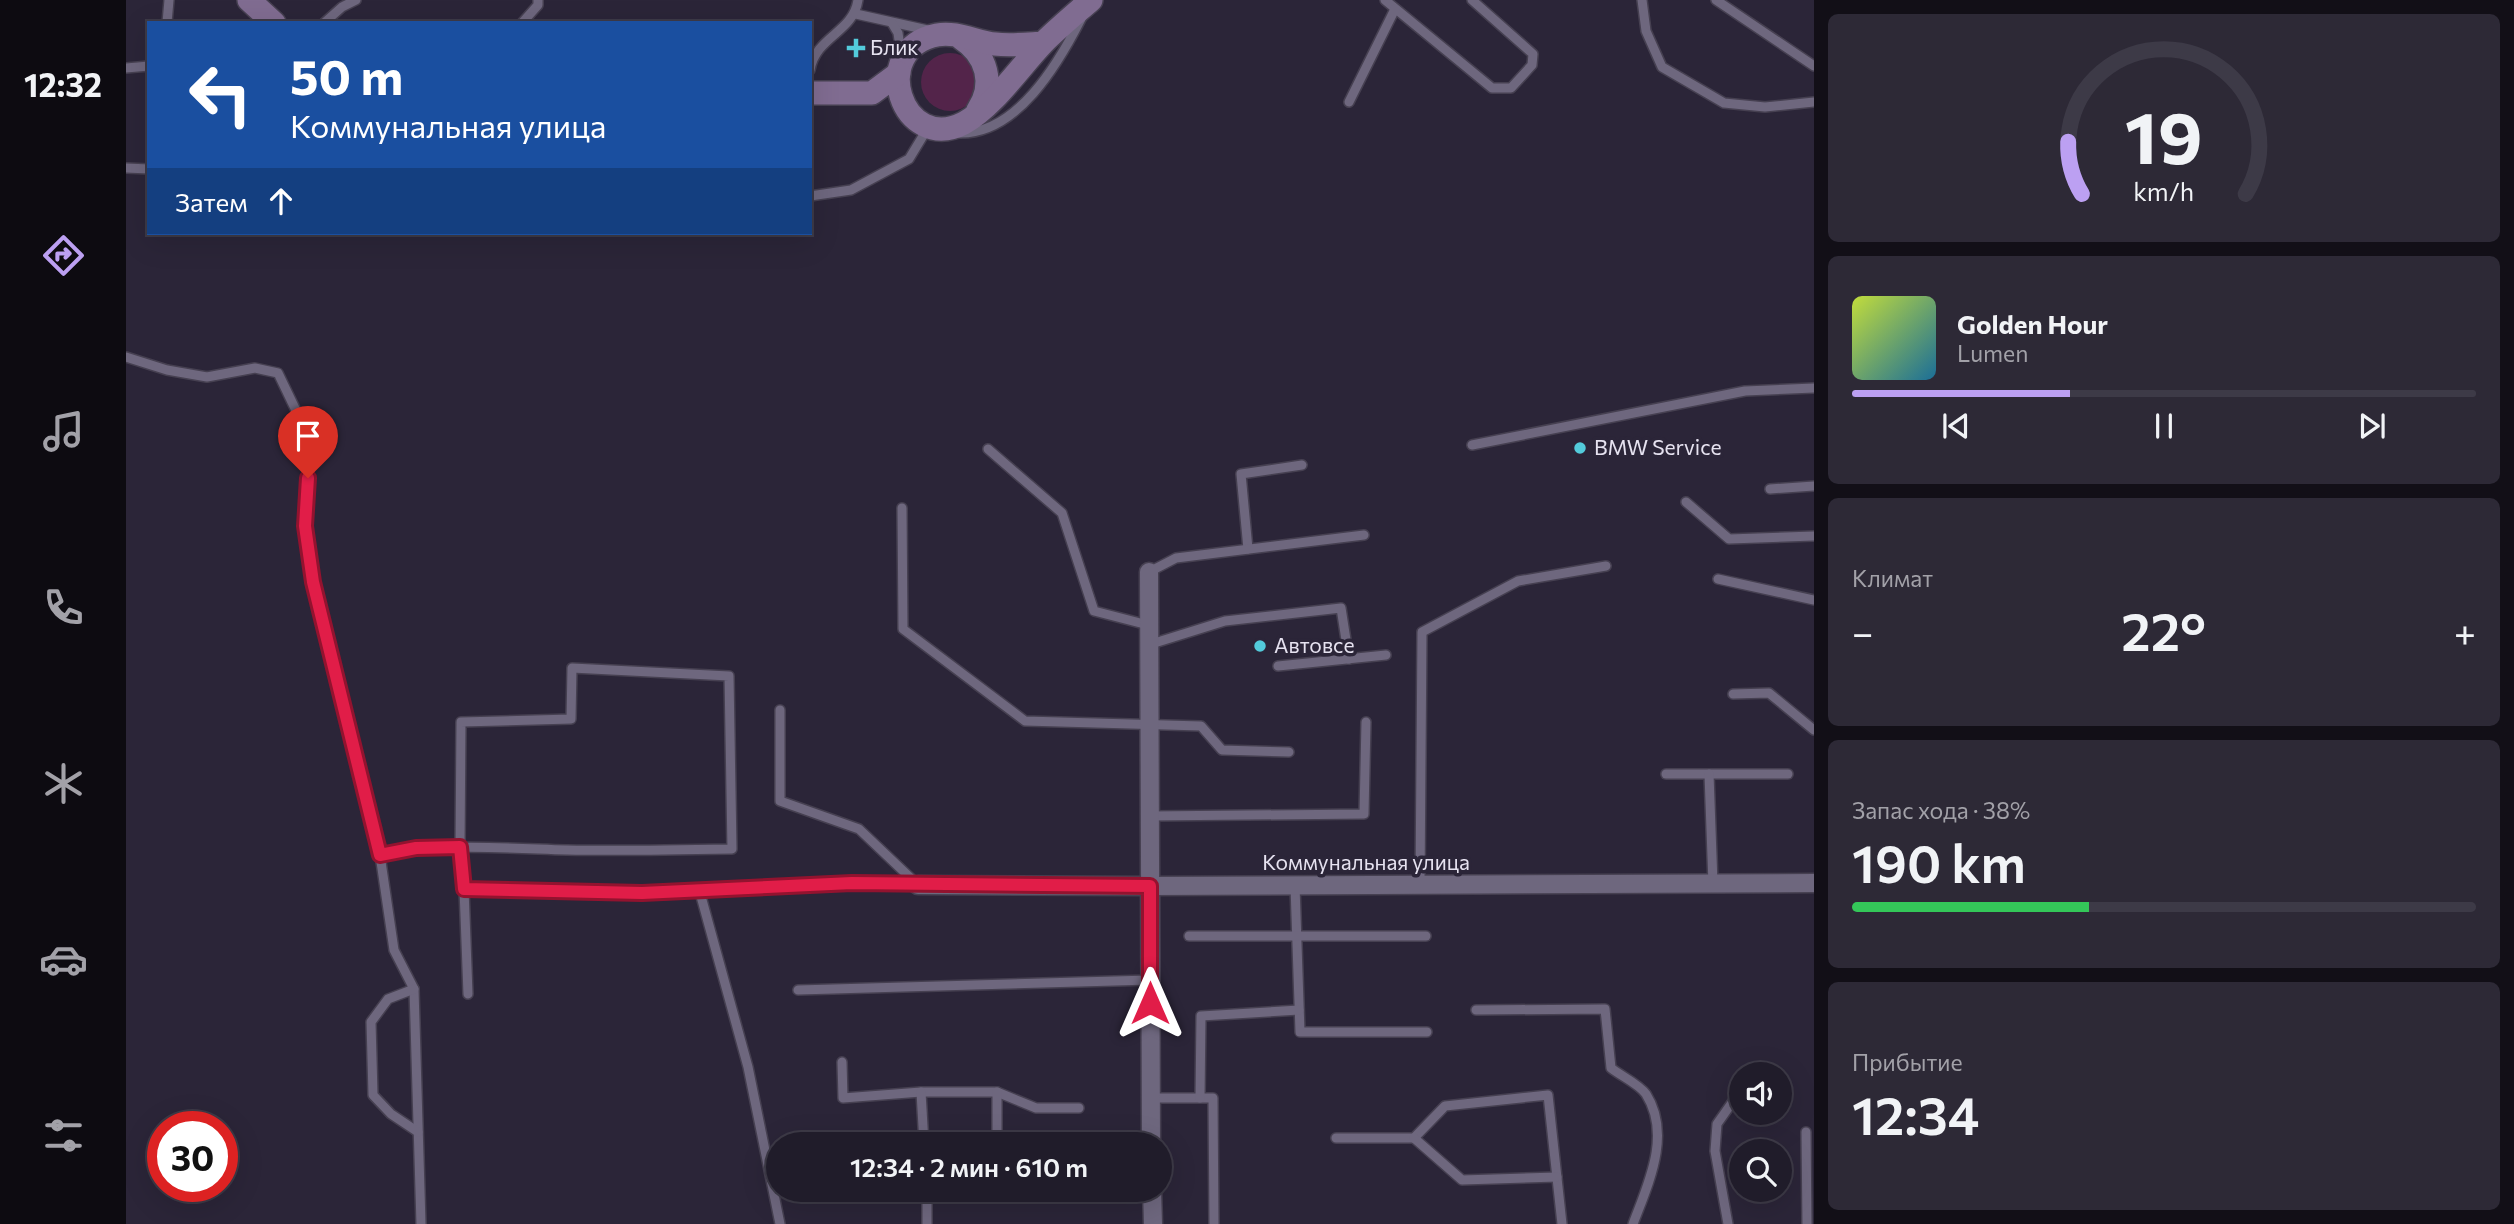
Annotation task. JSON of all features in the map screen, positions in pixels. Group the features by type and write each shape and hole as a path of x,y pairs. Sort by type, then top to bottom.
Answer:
{"main road":[{"path":"249,0 272,21"},
{"path":"1043,43 996,44 953,35 928,38 919,42 905,57 898,84 902,102 913,117 936,127 966,122 1003,88 1043,43 1091,0"},
{"path":"953,35 976,51 986,71 988,86 984,101 976,114"},
{"path":"872,93 900,70"},
{"path":"812,93 872,93 902,102"}],"street":[{"path":"1149,572 1150,1132"},
{"name":"Коммунальная улица","path":"918,885 1814,883"},
{"path":"1152,1202 1153,1224"}],"lane":[{"path":"167,21 169,0"},
{"path":"326,21 342,7 356,0"},
{"path":"812,60 813,55 856,14 858,0"},
{"path":"812,196 851,190 909,159 936,127 952,133 979,132 993,127 1026,100 1057,62 1091,0"},
{"path":"1385,0 1492,88 1511,89 1532,65 1533,54 1472,0"},
{"path":"1643,0 1646,31 1662,68 1724,103 1765,107 1814,102"},
{"path":"1716,0 1814,66"},
{"path":"524,21 539,2"},
{"path":"1349,102 1395,9"},
{"path":"856,14 953,35"},
{"path":"892,23 901,43 900,70"},
{"path":"126,68 147,66"},
{"path":"126,168 147,169"},
{"path":"126,357 167,370 207,377 255,368 278,373 303,425 310,454 305,526 313,582 380,855 394,950 414,989 421,1224"},
{"path":"1472,445 1745,391 1814,388"},
{"path":"988,449 1062,513 1094,611 1148,625"},
{"path":"1248,549 1241,474 1302,465"},
{"path":"1770,489 1814,486"},
{"path":"1686,502 1729,538 1814,536"},
{"path":"902,508 903,629 1025,720 1201,726 1222,750 1289,752"},
{"path":"1149,572 1176,558 1364,536"},
{"path":"1420,885 1422,632 1518,581 1606,566"},
{"path":"1718,579 1814,600"},
{"path":"1148,645 1224,621 1341,608 1349,659"},
{"path":"1278,666 1386,655"},
{"path":"380,855 416,848 460,847 571,850 732,849 729,676 572,668 571,719 461,722 460,847 468,994"},
{"path":"1733,694 1769,693 1814,730"},
{"path":"780,710 780,801 859,829 918,885"},
{"path":"1150,816 1364,814 1366,722"},
{"path":"1666,774 1788,774"},
{"path":"1709,774 1713,884"},
{"path":"464,889 642,893 852,883 918,885"},
{"path":"1295,886 1300,1032 1427,1032"},
{"path":"699,889 748,1067 780,1224"},
{"path":"1189,936 1426,936"},
{"path":"798,990 1150,980"},
{"path":"414,989 388,999 371,1021 373,1094 391,1114 418,1132"},
{"path":"1476,1010 1605,1009 1611,1068 1645,1093 1658,1126 1656,1165 1633,1224"},
{"path":"1200,1098 1201,1016 1299,1010"},
{"path":"842,1062 844,1098 921,1092 997,1093 1036,1108 1079,1108"},
{"path":"921,1092 923,1132"},
{"path":"997,1093 997,1132"},
{"path":"1414,1138 1445,1106 1548,1095 1562,1224"},
{"path":"1149,1098 1213,1098 1214,1224"},
{"path":"1728,1224 1715,1151 1717,1124 1729,1107"},
{"path":"1806,1132 1807,1224"},
{"path":"1336,1139 1414,1138 1462,1180 1557,1178"},
{"path":"927,1202 927,1224"}],"shaded area":[{"path":"950,53 966,58 974,66 979,82 974,98 966,106 950,111 934,106 926,98 921,82 926,66 934,58"}],"place":[{"name":"Блик","path":"856,48"},
{"name":"BMW Service","path":"1580,448"},
{"name":"Автовсе","path":"1260,646"}],"route":[{"path":"308,478 305,526 313,582 380,855 416,848 460,847 464,889 642,893 852,883 1150,886 1150,1003"}]}
